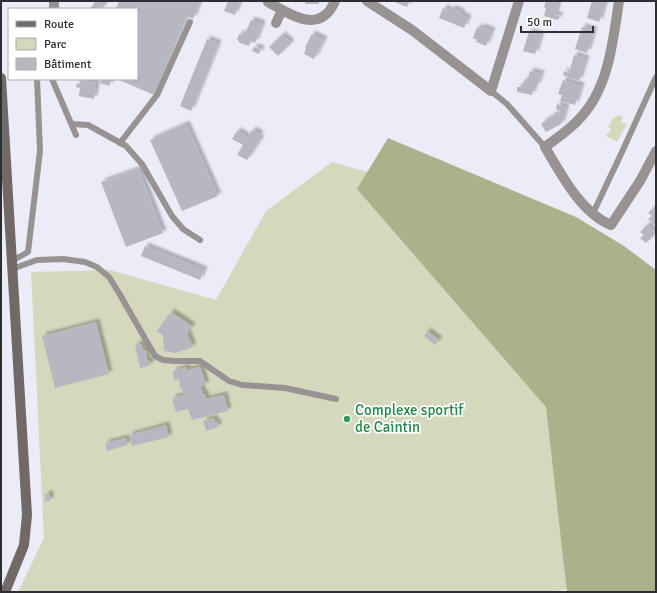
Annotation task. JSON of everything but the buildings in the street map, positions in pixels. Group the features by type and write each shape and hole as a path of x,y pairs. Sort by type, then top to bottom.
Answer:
{"main road":[{"path":"1,78 27,515 24,545 5,592"}],"street":[{"path":"268,2 307,21 314,20 328,12 335,1"},
{"path":"367,1 412,30 491,91 519,1"},
{"path":"619,1 609,57 592,103 581,117 545,147 563,176 591,214 610,225 640,181 656,151"},
{"path":"276,23 282,10"}],"lane":[{"path":"120,143 157,95 190,22"},
{"path":"591,214 622,152 656,77"},
{"path":"12,265 28,252 40,151 37,80"},
{"path":"52,80 76,135"},
{"path":"491,91 507,104 545,147"},
{"path":"72,124 88,125 126,146 142,164 172,216 183,229 200,240"},
{"path":"12,265 37,260 63,259 85,262 97,267 109,278 155,356 163,360 175,362 200,361 229,381 242,385 286,388 336,399"}],"green space":[{"path":"618,115 623,117 621,122 627,124 617,142 606,136 611,129 608,127 613,118"},
{"path":"388,138 576,217 624,246 656,270 656,592 567,592 546,407 357,189"},
{"name":"Complexe sportif de Caintin","path":"332,162 513,213 656,592 574,592 567,589 548,592 18,592 44,538 31,272 110,270 216,300 266,211"}],"place":[{"name":"Complexe sportif de Caintin","path":"347,419"}]}
